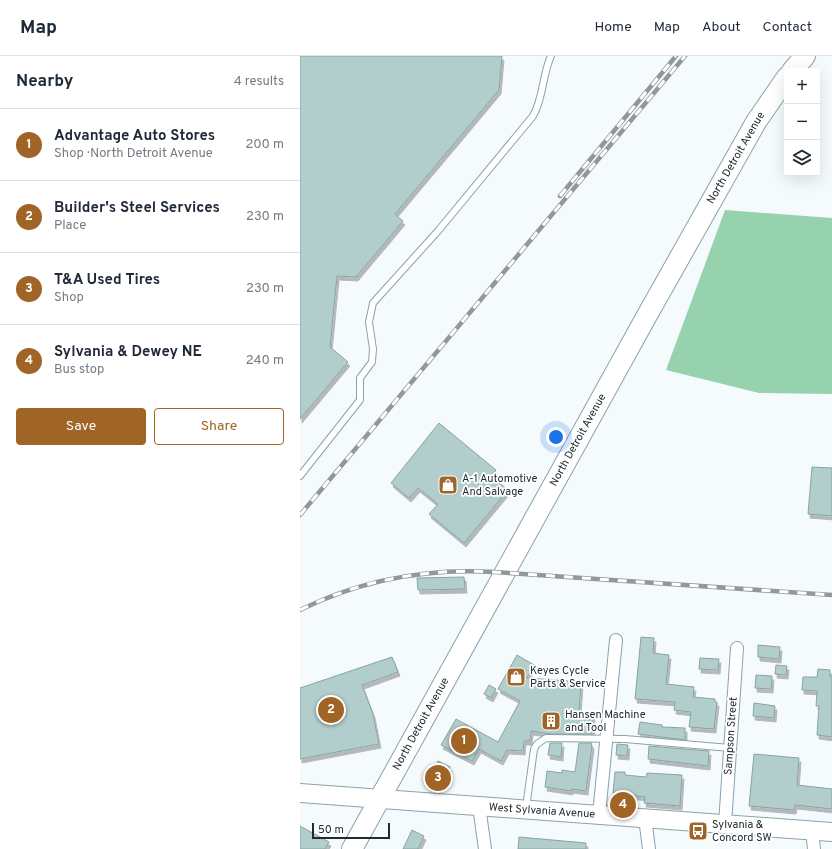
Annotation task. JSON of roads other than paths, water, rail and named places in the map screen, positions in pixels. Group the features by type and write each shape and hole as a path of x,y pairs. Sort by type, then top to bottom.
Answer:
{"main road":[{"path":"795,68 805,56"},
{"name":"North Detroit Avenue","path":"352,849 645,319 752,129 784,81"},
{"name":"West Sylvania Avenue","path":"300,793 832,832"}],"street":[{"path":"599,815 616,640"},
{"name":"Sampson Street","path":"725,824 737,648"},
{"path":"479,806 485,849"},
{"path":"645,818 649,849"},
{"path":"812,830 814,849"}],"lane":[{"path":"300,476 360,400 360,378 372,362 373,349 369,322 373,303 438,231 533,116 540,104 545,72 551,56"},
{"path":"525,810 534,749 541,740 562,738 640,740 730,748"}],"railway":[{"path":"560,196 676,56"},
{"path":"300,515 685,56"},
{"path":"300,610 346,591 394,578 419,574 469,571 832,595"}],"place":[{"name":"A-1 Automotive And Salvage","path":"448,485"},
{"name":"Keyes Cycle Parts & Service","path":"516,677"},
{"name":"Builder's Steel Services","path":"331,710"},
{"name":"Hansen Machine and Tool","path":"551,721"},
{"name":"Advantage Auto Stores","path":"464,741"},
{"name":"T&A Used Tires","path":"438,778"},
{"name":"Sylvania & Dewey NE","path":"623,805"},
{"name":"Sylvania & Concord SW","path":"698,831"}]}
